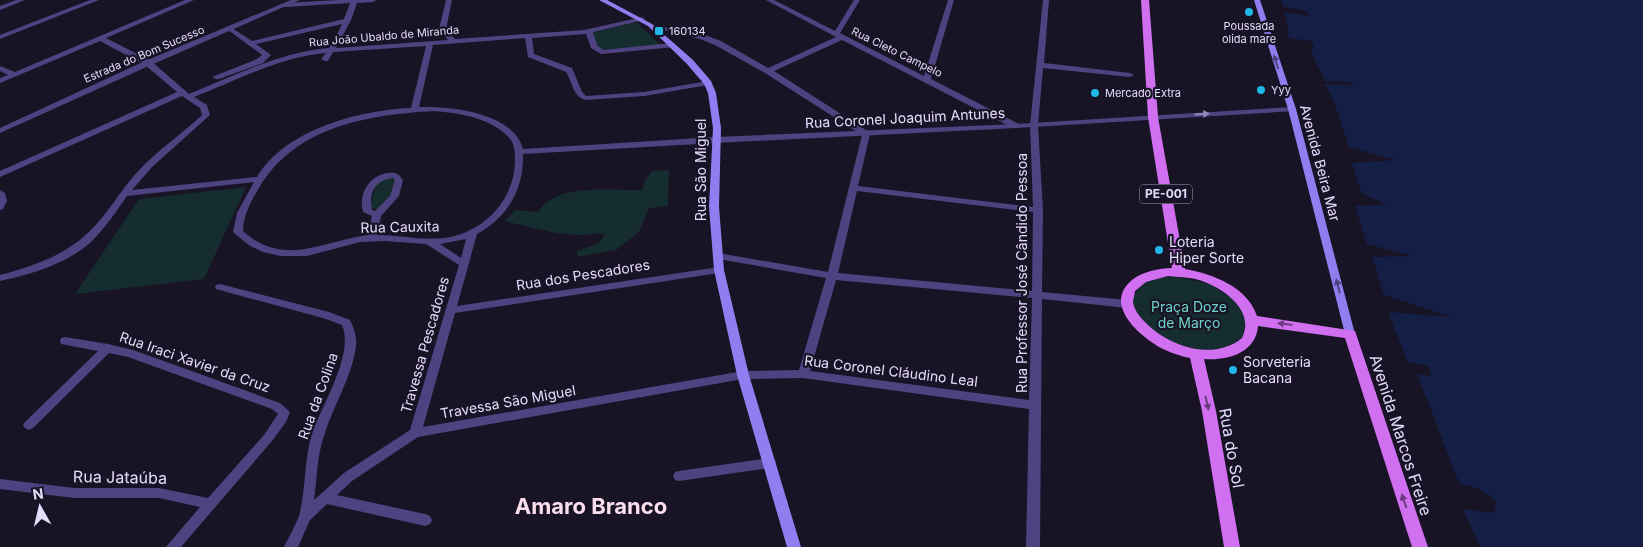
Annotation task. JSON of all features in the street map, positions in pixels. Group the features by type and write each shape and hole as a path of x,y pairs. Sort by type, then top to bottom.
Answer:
{"main road":[{"name":"Rua São Miguel","path":"602,0 642,19 672,45 708,84 715,103 714,207 719,270 743,375 794,547"},
{"name":"PE-001","path":"1145,0 1153,117 1179,272"},
{"name":"Avenida Beira Mar","path":"1257,0 1292,109 1350,334"},
{"path":"1179,272 1212,280 1231,291 1245,305 1252,320 1252,334 1243,346 1218,355 1196,355 1162,345 1137,326 1130,315 1127,304 1130,290 1140,279 1158,273 1179,272"},
{"path":"1252,320 1350,334"},
{"name":"Avenida Marcos Freire","path":"1350,334 1420,547"},
{"name":"Rua do Sol","path":"1196,355 1209,411 1232,547"}],"street":[{"path":"0,8 22,0"},
{"path":"0,37 96,0"},
{"path":"0,81 191,0"},
{"name":"Estrada do Bom Sucesso","path":"0,131 148,63 297,0"},
{"path":"285,5 373,0"},
{"path":"449,0 442,29 453,41"},
{"name":"Rua Cleto Campelo","path":"769,0 1016,126"},
{"path":"768,71 839,36 857,0"},
{"path":"927,79 950,0"},
{"name":"Rua Professor José Cândido Pessoa","path":"1033,547 1038,210 1034,125 1046,0"},
{"path":"325,59 333,49 348,20 355,1"},
{"name":"Rua João Ubaldo de Miranda","path":"0,174 185,95 286,59 333,49 589,32 642,19"},
{"path":"252,42 348,20"},
{"path":"650,25 711,40 768,71 866,134 832,276 803,374"},
{"path":"216,77 266,57 266,52 230,29"},
{"path":"589,32 594,46 601,52 672,45"},
{"path":"528,36 531,55 569,70 573,75 578,92 586,98 644,94 708,84"},
{"path":"0,278 47,264 73,250 96,232 123,194 161,154 206,115 206,110 185,95 148,63 100,38"},
{"path":"415,109 430,42"},
{"path":"1040,65 1130,75"},
{"path":"0,68 15,75"},
{"name":"Rua Cauxita","path":"473,233 430,242 372,238 312,252 287,254 271,251 249,241 238,232 238,227 244,209 259,179 278,156 312,135 369,115 415,109 450,109 490,121 513,139 519,152"},
{"name":"Rua Coronel Joaquim Antunes","path":"519,152 716,140 1034,125 1292,109"},
{"path":"473,233 497,216 510,199 519,176 519,152"},
{"path":"372,238 377,215 394,198 399,180 396,175 380,177 373,184 366,203 368,212 377,215"},
{"path":"123,194 259,179"},
{"path":"854,188 1038,210"},
{"path":"0,193 2,201 0,208"},
{"name":"Travessa Pescadores","path":"415,433 473,233"},
{"name":"Travessa Pescadores","path":"430,242 464,264"},
{"path":"718,256 832,276 1127,304"},
{"name":"Rua dos Pescadores","path":"452,310 719,270"},
{"name":"Rua da Colina","path":"220,287 329,316 344,322 350,332 351,345 347,361 325,415 314,451 305,516 291,547"},
{"name":"Rua Iraci Xavier da Cruz","path":"64,341 129,353 276,406 284,412 280,423 210,504"},
{"path":"29,425 108,348"},
{"name":"Rua Coronel Cláudino Leal","path":"743,375 803,374 1036,405"},
{"name":"Travessa São Miguel","path":"305,516 360,468 415,433 743,375"},
{"path":"679,476 770,463"},
{"name":"Rua Jataúba","path":"0,484 74,493 159,493 210,504"},
{"path":"325,498 425,520"},
{"path":"173,547 210,504"}],"green space":[{"path":"636,22 661,45 601,50 596,46 592,32"},
{"path":"669,170 668,206 649,208 639,232 616,250 577,257 577,251 599,243 605,234 565,234 539,230 505,221 515,210 538,212 546,202 571,192 601,189 642,190 644,182 652,171"},
{"path":"396,178 387,205 373,209 369,207 378,179"},
{"path":"246,187 204,279 75,294 139,199"},
{"name":"Praça Doze de Março","path":"1174,276 1210,284 1233,299 1242,311 1247,323 1247,331 1238,344 1211,353 1160,341 1132,307 1133,299 1136,292 1145,283 1158,278"}],"water":[{"path":"1281,0 1643,0 1643,547 1480,547 1463,509 1490,513 1495,511 1496,502 1484,492 1459,483 1417,374 1431,376 1429,366 1408,362 1388,312 1452,317 1384,295 1372,257 1413,256 1367,244 1355,206 1388,205 1361,193 1352,163 1395,160 1349,147 1334,101 1324,84 1355,85 1349,82 1325,81 1311,52 1314,46 1311,41 1289,38 1285,12 1309,16 1307,11 1283,7"}],"place":[{"name":"Poussada olida mare","path":"1249,12"},
{"name":"160134","path":"659,31"},
{"name":"Yyy","path":"1261,90"},
{"name":"Mercado Extra","path":"1095,93"},
{"name":"Loteria Hiper Sorte","path":"1159,250"},
{"name":"Sorveteria Bacana","path":"1233,370"}],"district":[{"name":"Amaro Branco","path":"591,506"}]}
